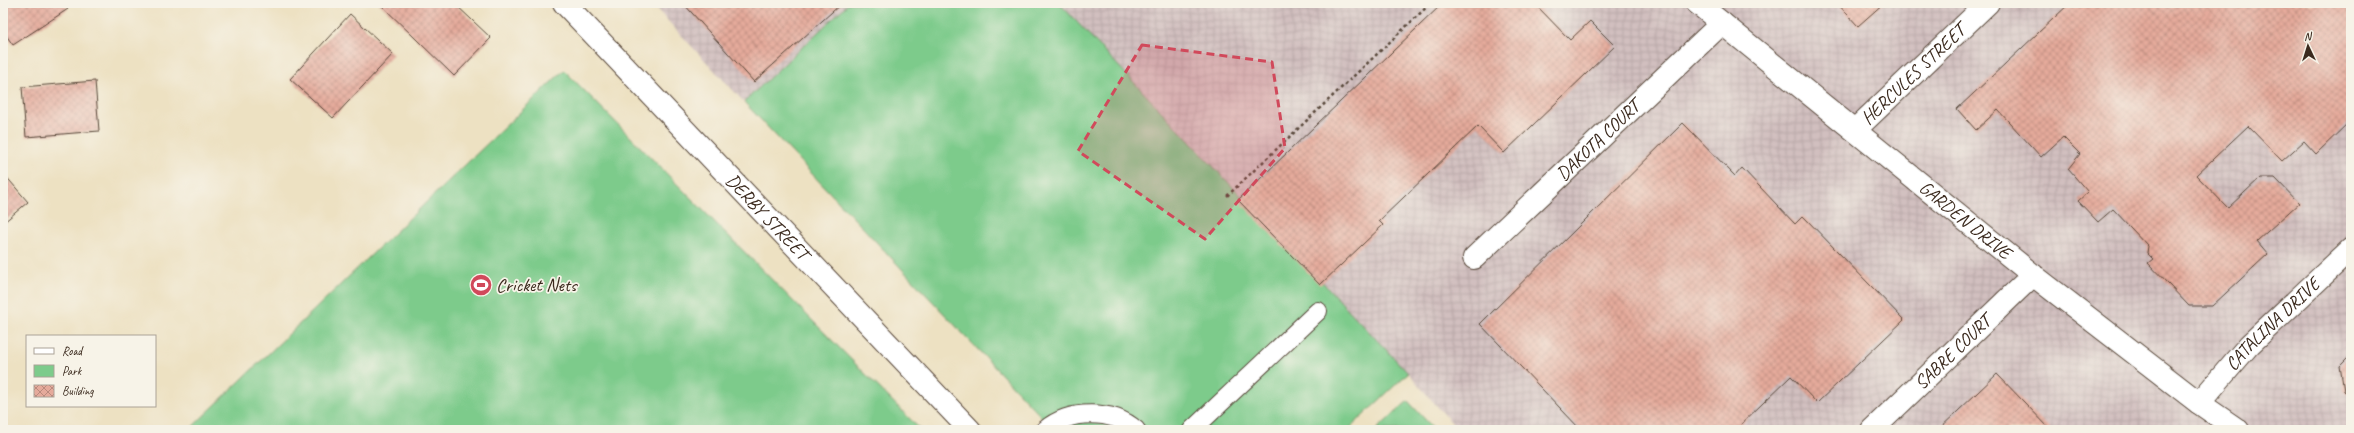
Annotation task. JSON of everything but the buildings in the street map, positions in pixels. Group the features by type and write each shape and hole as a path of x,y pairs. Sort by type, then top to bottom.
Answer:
{"street":[{"name":"DERBY STREET","path":"564,3 970,430"},
{"name":"GARDEN DRIVE","path":"1697,3 1856,129 2033,274 2199,403 2238,430"},
{"name":"HERCULES STREET","path":"1856,129 1988,3"},
{"name":"DAKOTA COURT","path":"1474,258 1722,23"},
{"name":"CATALINA DRIVE","path":"2199,403 2249,345 2351,249"},
{"name":"SABRE COURT","path":"1872,430 2033,274"}],"lane":[{"path":"1192,430 1318,312"},
{"path":"1045,430 1070,417 1091,415 1112,416 1128,423 1136,430"}],"path":[{"path":"1227,196 1431,3"}],"highlighted area":[{"path":"1142,45 1272,62 1285,148 1205,239 1078,151"}],"shaded area":[{"path":"651,3 849,3 744,102"},
{"path":"1059,3 2351,3 2351,430 1458,430 1408,373"}],"green space":[{"path":"849,3 1059,3 1408,373 1348,430 1054,430 744,102"},
{"path":"564,70 921,430 189,430"},
{"path":"1408,401 1435,430 1376,430"}],"place":[{"name":"Cricket Nets","path":"481,285"}]}
